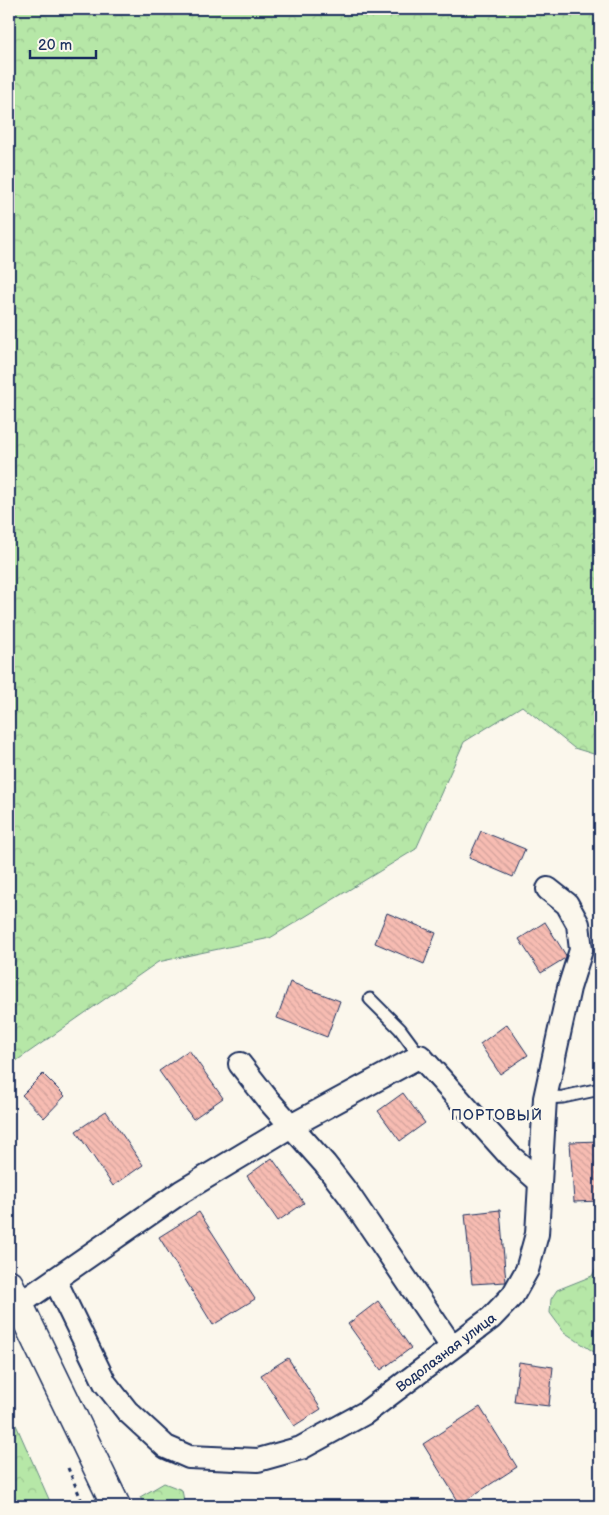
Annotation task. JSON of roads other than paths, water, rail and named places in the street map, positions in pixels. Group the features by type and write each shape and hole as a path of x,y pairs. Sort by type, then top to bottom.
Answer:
{"main road":[{"path":"14,1294 116,1506"}],"street":[{"name":"Водолазная улица","path":"55,1280 105,1383 127,1410 166,1447 188,1457 258,1460 301,1448 365,1413 491,1318 513,1295 527,1270 536,1234 545,1098 568,988 582,950 578,924 567,904 548,889"},
{"path":"14,1294 55,1280 181,1192 291,1126 420,1056 509,1155 540,1182"},
{"path":"240,1064 268,1101 326,1164 349,1194 452,1347"}],"lane":[{"path":"370,999 400,1029 420,1056"},
{"path":"545,1098 563,1097 600,1089"}],"district":[{"name":"ПОРТОВЫЙ","path":"497,1115"}]}
